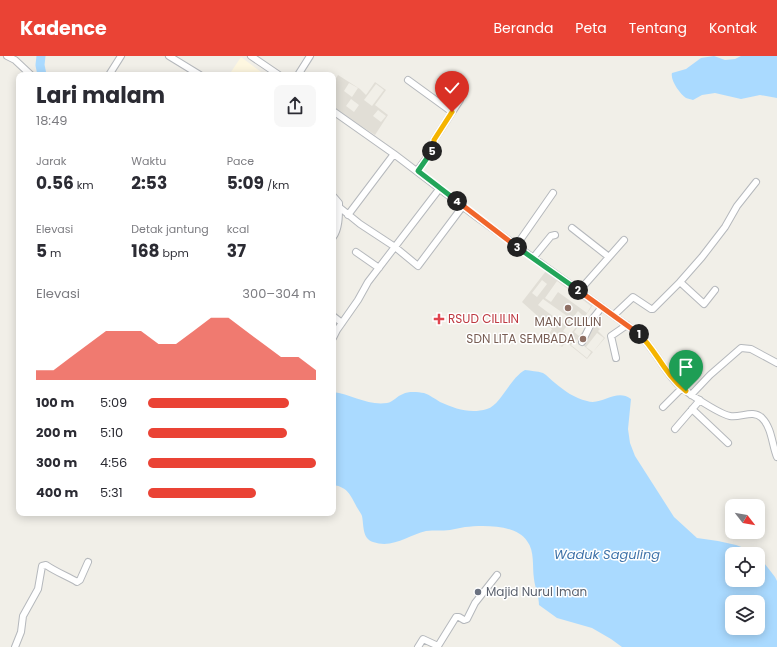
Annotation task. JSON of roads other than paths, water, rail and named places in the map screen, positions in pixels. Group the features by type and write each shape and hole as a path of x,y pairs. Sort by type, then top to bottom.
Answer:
{"street":[{"path":"7,56 15,60 28,72"},
{"path":"112,72 121,56"},
{"path":"169,56 195,72"},
{"path":"251,56 275,72"},
{"path":"300,72 310,56"},
{"path":"408,80 452,112"},
{"path":"418,171 433,149 434,140 460,100"},
{"path":"336,113 418,171 532,258 627,325 644,339 667,373 690,395 727,415 736,416 752,413 761,417 766,422 777,457"},
{"path":"348,215 394,154"},
{"path":"614,315 634,297 650,309 653,309 702,257 725,227 737,206 756,182"},
{"path":"336,333 368,282 440,188"},
{"path":"516,246 553,193"},
{"path":"336,200 339,207 336,230"},
{"path":"339,207 348,215 395,247 418,266 463,206"},
{"path":"572,228 609,257"},
{"path":"532,258 551,236 555,235"},
{"path":"579,291 624,240"},
{"path":"356,252 379,268"},
{"path":"680,282 704,304 715,290"},
{"path":"582,342 590,326 590,322 602,307"},
{"path":"336,318 342,323"},
{"path":"616,358 611,336 627,325"},
{"path":"690,395 741,348 751,349 777,363"},
{"path":"663,407 682,388"},
{"path":"675,429 700,400"},
{"path":"692,409 728,443"},
{"path":"15,647 21,632 23,616 38,589 42,566 46,565 53,571 66,575 77,582 80,580 88,562"},
{"path":"418,647 423,639 438,646 456,617 464,620 466,619 475,603 497,574"}],"water":[{"path":"714,56 725,60 735,59 741,56 777,56 777,98 760,95 741,99 715,93 702,95 693,100 686,98 676,87 672,79 672,73 686,69 701,58"},
{"name":"Waduk Saguling","path":"525,370 543,373 570,394 587,401 593,402 620,395 631,399 628,429 630,443 635,456 674,517 697,538 718,541 741,547 725,547 725,587 765,587 765,564 775,577 777,581 777,647 622,647 592,628 557,618 539,605 530,545 522,535 515,531 498,527 480,526 426,531 394,543 387,544 380,544 369,540 365,535 362,516 349,493 343,488 336,486 336,392 373,403 387,403 405,393 424,393 457,409 469,411 492,407 514,379"}],"waterway":[{"path":"41,56 40,65 41,72"}],"place":[{"name":"MAN CILILIN","path":"568,308"},
{"name":"RSUD CILILIN","path":"439,319"},
{"name":"SDN LITA SEMBADA","path":"583,339"},
{"name":"Majid Nurul Iman","path":"478,592"}]}
